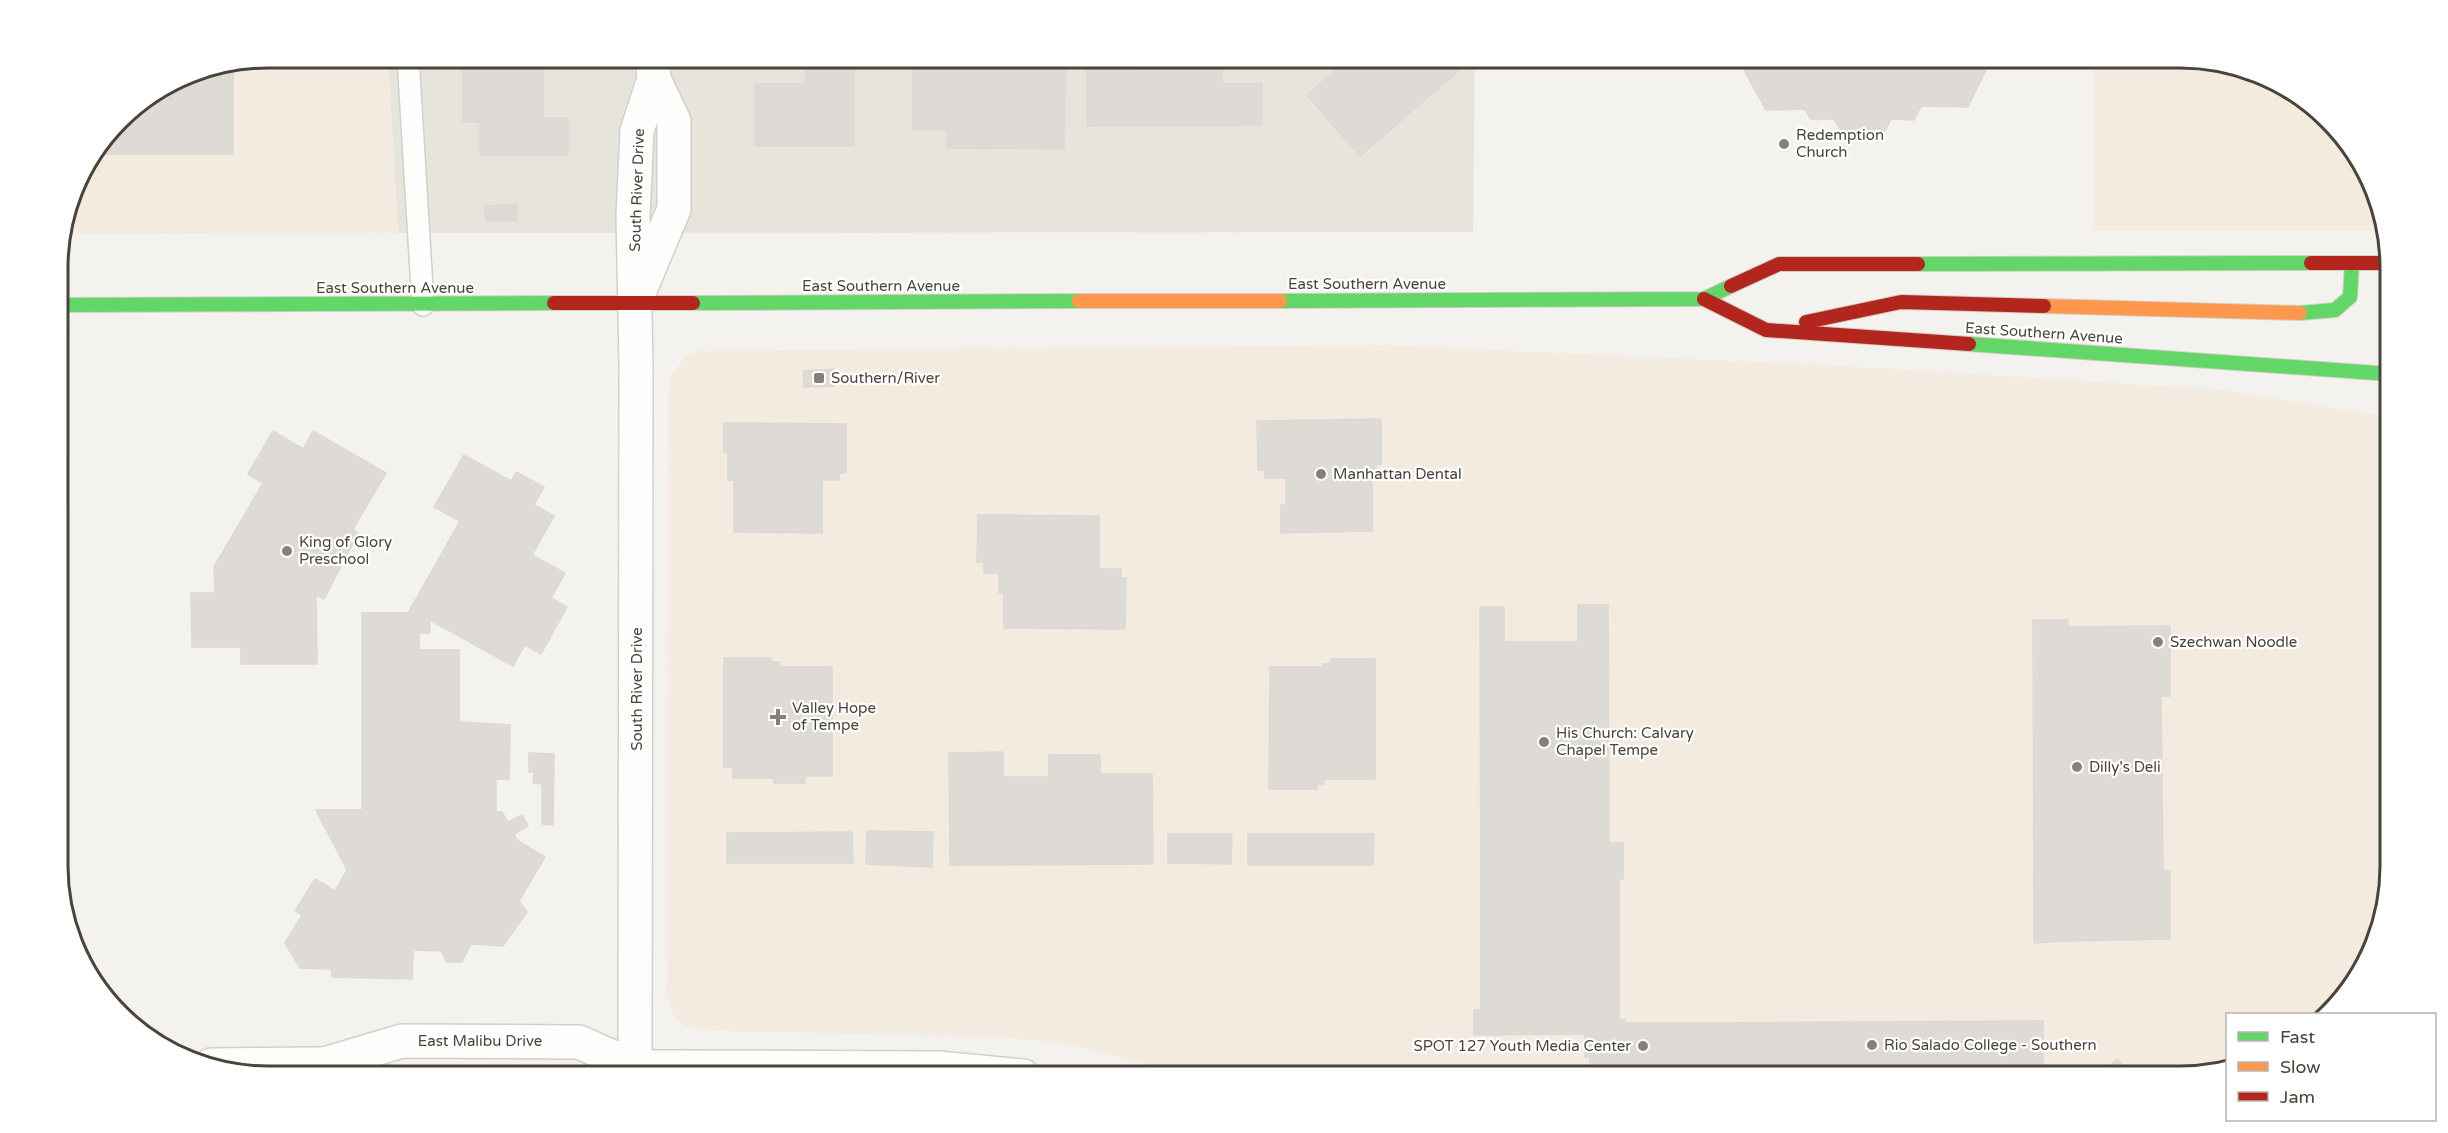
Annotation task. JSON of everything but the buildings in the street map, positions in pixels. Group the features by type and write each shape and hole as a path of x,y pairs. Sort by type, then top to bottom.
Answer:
{"main road":[{"path":"1766,330 1901,302 2311,313 2335,310 2350,297 2353,282 2352,263"},
{"name":"East Southern Avenue","path":"68,305 1704,299 1779,264 2380,263"},
{"name":"East Southern Avenue","path":"1704,299 1766,330 2380,373"}],"street":[{"name":"South River Drive","path":"628,1066 635,303 633,215 637,131 653,68"},
{"name":"East Malibu Drive","path":"250,1065 324,1064 402,1041 579,1042 617,1066"},
{"name":"East Malibu Drive","path":"324,1064 331,1066"}],"lane":[{"path":"409,68 423,305"}],"shaded area":[{"path":"267,68 389,68 398,233 70,234 74,215 94,167 117,135 135,117 167,94 203,78 228,71"},
{"path":"389,68 1475,68 1473,232 398,233"},
{"path":"2094,68 2181,68 2220,71 2245,78 2281,94 2302,109 2322,126 2354,167 2374,215 2377,231 2093,231"},
{"path":"1387,345 1843,366 2224,390 2380,415 2380,879 2374,918 2354,966 2339,987 2315,1013 2226,1013 2226,1060 2194,1065 1149,1066 1056,1042 1000,1037 716,1031 683,1025 673,1014 667,996 669,380 686,355 699,351"}],"traffic: fast":[{"path":"1918,264 2311,263"},
{"path":"2300,313 2335,310 2350,297 2352,263"},
{"path":"1280,301 1704,299 1731,286"},
{"path":"693,303 1079,301"},
{"path":"68,305 554,303"},
{"path":"1969,344 2380,373"}],"traffic: slow":[{"path":"1079,301 1280,301"},
{"path":"2044,306 2300,313"}],"traffic: jam":[{"path":"2311,263 2380,263"},
{"path":"1731,286 1779,264 1918,264"},
{"path":"1704,299 1766,330 1969,344"},
{"path":"1806,322 1901,302 2044,306"},
{"path":"554,303 693,303"}],"place":[{"name":"Redemption Church","path":"1784,144"},
{"name":"Southern/River","path":"819,378"},
{"name":"Manhattan Dental","path":"1321,474"},
{"name":"King of Glory Preschool","path":"287,551"},
{"name":"Szechwan Noodle","path":"2158,642"},
{"name":"Valley Hope of Tempe","path":"778,717"},
{"name":"His Church: Calvary Chapel Tempe","path":"1544,742"},
{"name":"Dilly's Deli","path":"2077,767"},
{"name":"Rio Salado College - Southern","path":"1872,1045"},
{"name":"SPOT 127 Youth Media Center","path":"1643,1046"}]}
